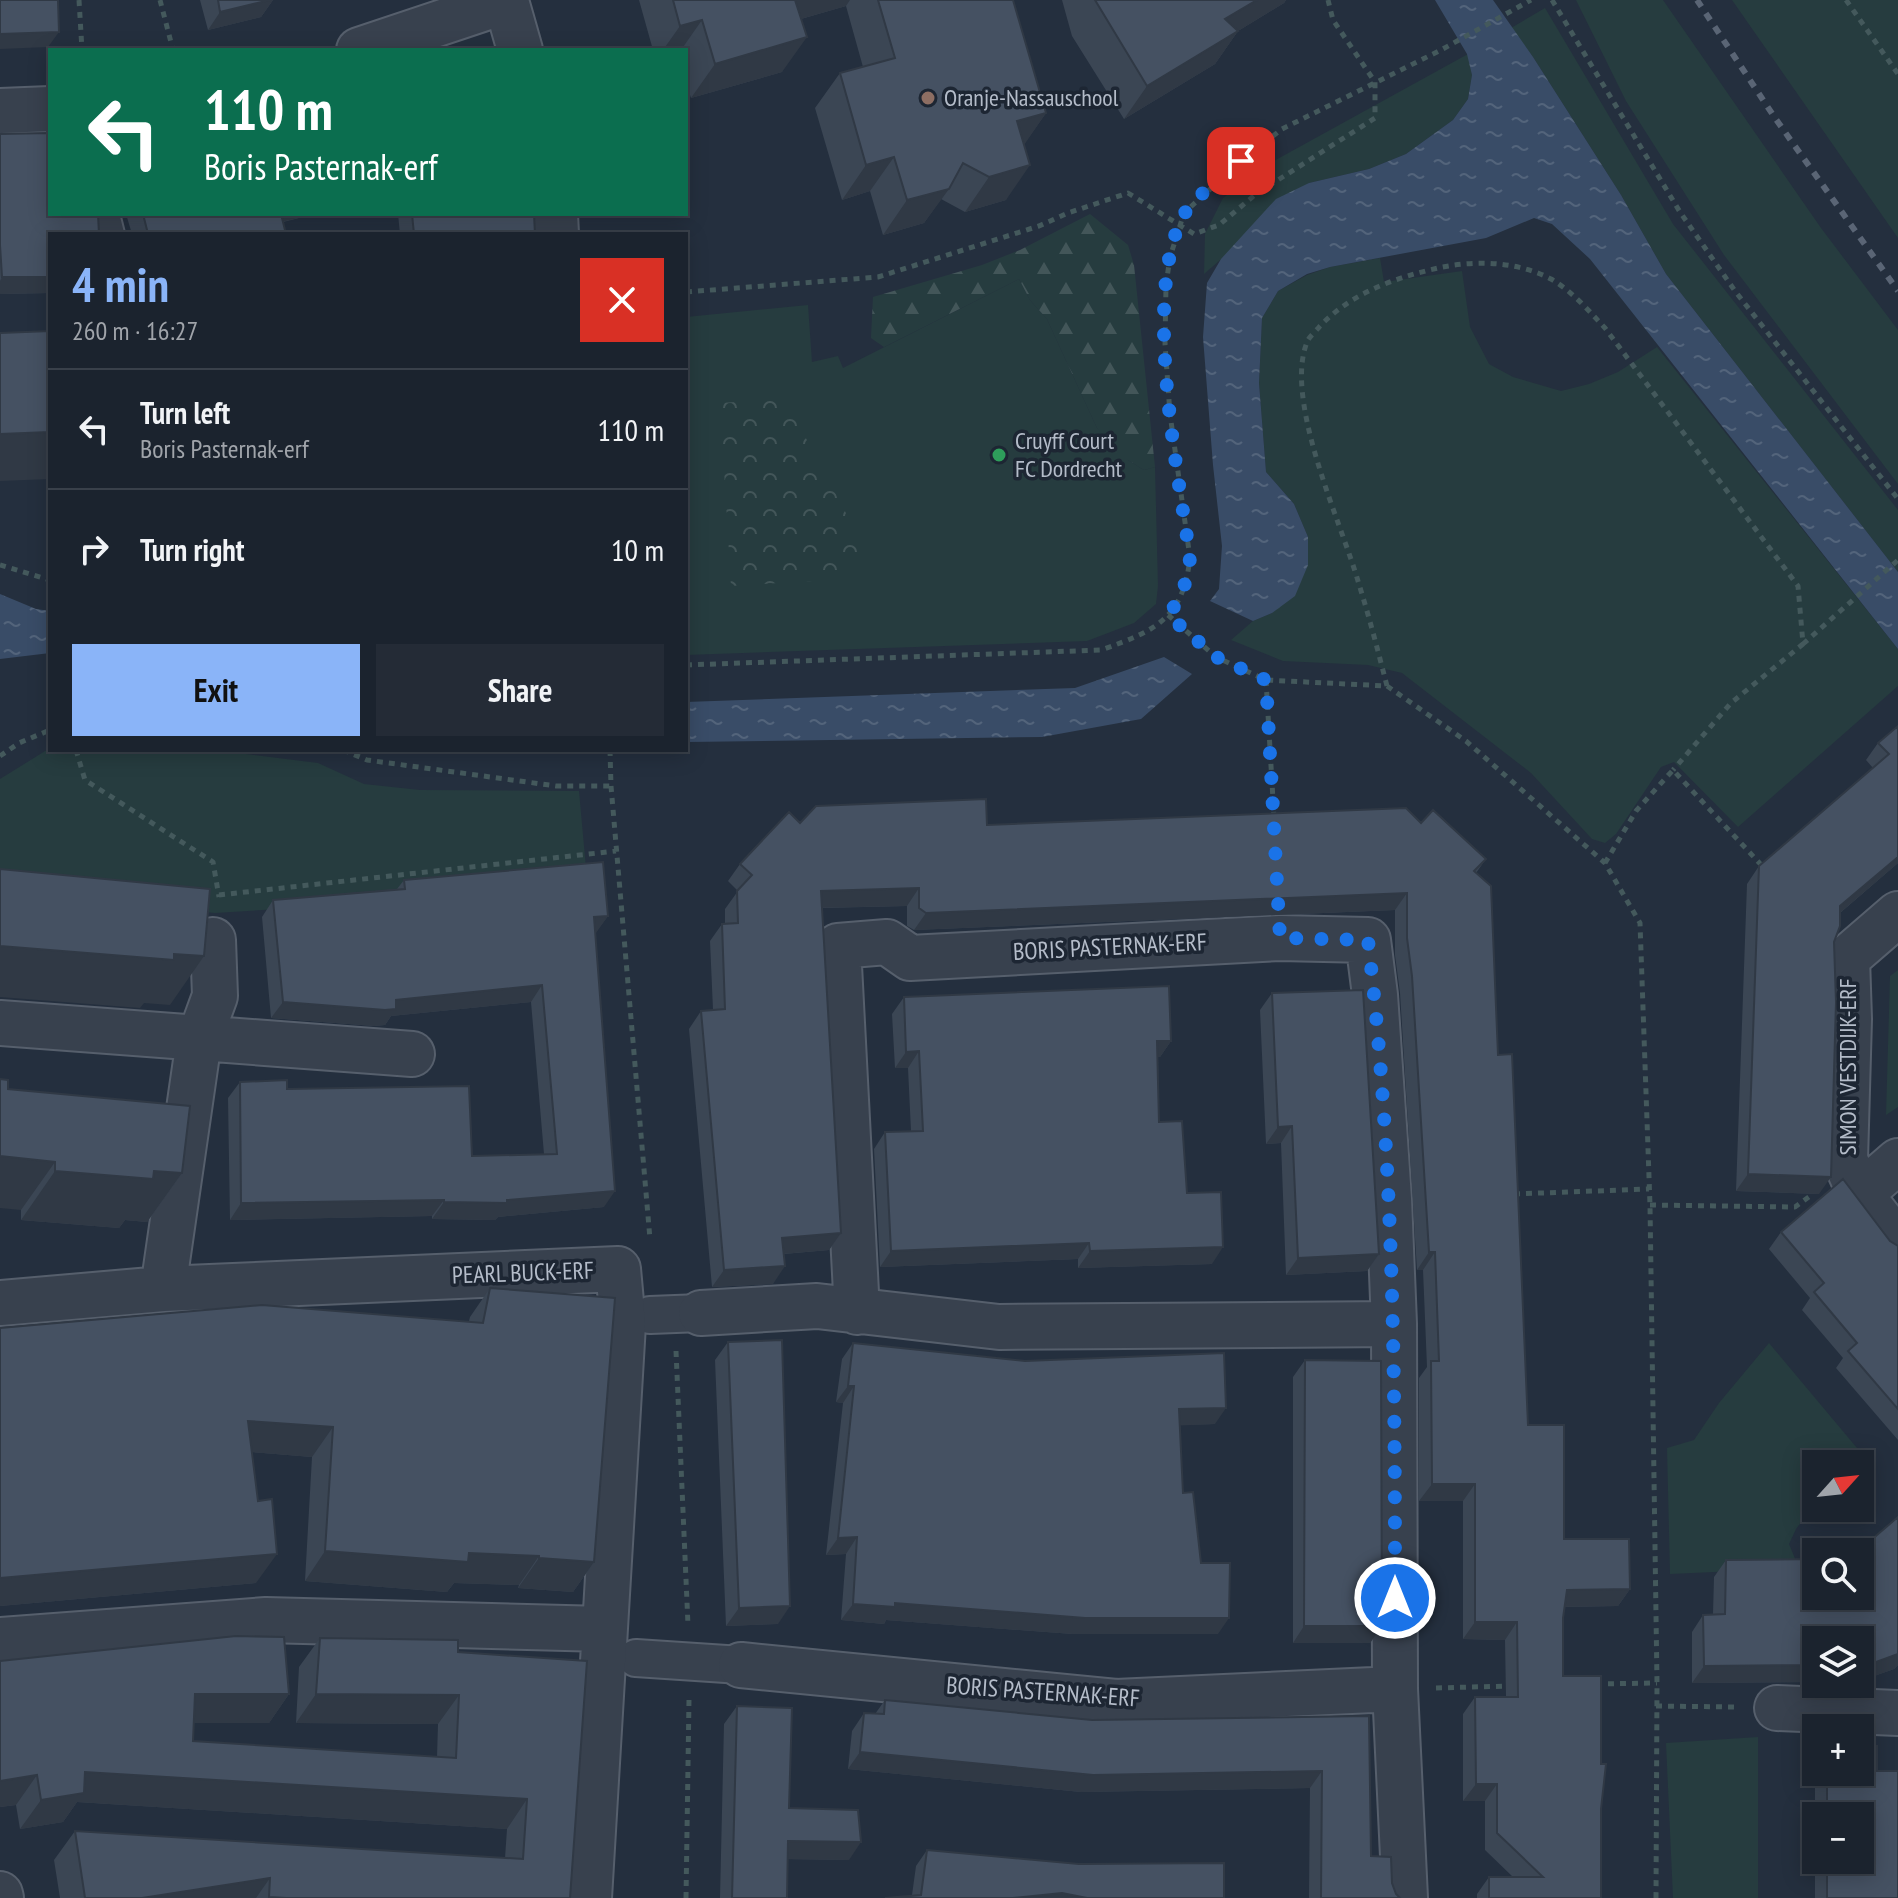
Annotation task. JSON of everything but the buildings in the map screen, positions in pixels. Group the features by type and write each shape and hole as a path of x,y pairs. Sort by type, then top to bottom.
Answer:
{"street":[{"path":"374,48 506,1 519,48"},
{"path":"0,111 48,109"},
{"name":"SIMON VESTDIJK-ERF","path":"1898,914 1847,958 1849,1019 1845,1160 1860,1194 1898,1243"},
{"name":"BORIS PASTERNAK-ERF","path":"857,1312 838,946 887,942 910,958 1280,938 1368,940 1375,995 1388,1183 1394,1324 1395,1689 1405,1898"},
{"path":"163,1289 199,1040 215,996 213,940"},
{"path":"0,1023 412,1054"},
{"name":"SIMON VESTDIJK-ERF","path":"1860,1194 1898,1161"},
{"name":"PEARL BUCK-ERF","path":"0,1303 163,1289 618,1269 623,1324 589,1898"},
{"path":"675,1314 817,1306 999,1327 1394,1324"},
{"path":"0,1640 266,1620 604,1629"},
{"path":"636,1658 741,1665"},
{"name":"BORIS PASTERNAK-ERF","path":"741,1665 1116,1702 1395,1689"},
{"path":"1777,1708 1898,1713"}],"path":[{"path":"79,0 82,48"},
{"path":"160,0 172,48"},
{"path":"688,292 878,277 1039,226 1128,193 1194,234 1219,225 1256,194 1375,118 1375,82 1333,20 1328,0"},
{"path":"1552,0 1680,212 1735,291 1898,499"},
{"path":"1846,0 1898,74"},
{"path":"688,665 1101,650 1144,634 1168,615 1182,598 1190,558 1170,414 1165,344 1170,257 1184,213 1282,129 1441,50 1528,1"},
{"path":"1387,686 1358,579 1314,447 1304,402 1302,367 1309,339 1335,311 1361,294 1441,267 1478,263 1502,265 1551,280 1579,300 1605,328 1798,586 1803,644"},
{"path":"1605,863 1636,811 1731,703 1898,560"},
{"path":"0,565 48,579"},
{"path":"1168,615 1216,657 1266,680 1387,686 1466,741 1605,863 1640,923 1650,1205 1657,1683 1656,1898"},
{"path":"1266,680 1274,832"},
{"path":"0,756 19,743 48,731"},
{"path":"77,752 85,780 213,862 219,895 213,940"},
{"path":"348,752 367,760 556,786 611,786"},
{"path":"1673,770 1775,880"},
{"path":"219,895 616,851"},
{"path":"1511,1195 1649,1189"},
{"path":"1650,1205 1795,1207 1816,1192 1860,1194"},
{"path":"675,1314 689,1661 686,1898"},
{"path":"1595,1684 1657,1683"},
{"path":"1395,1689 1518,1686"},
{"path":"1656,1706 1777,1708"}],"green space":[{"path":"1576,0 1663,0 1821,228 1898,330 1898,484 1724,255 1626,101"},
{"path":"1732,0 1898,0 1898,238"},
{"path":"1545,8 1673,224 1898,510 1898,572 1666,274 1621,195 1533,57 1511,28"},
{"path":"1468,54 1472,75 1468,99 1453,120 1406,154 1369,169 1309,183 1204,274 1205,234 1223,198 1272,162"},
{"path":"1090,214 1128,245 1134,265 1155,467 1144,470 1122,459 1097,428 1047,319 1030,300 1019,279 884,347 871,338 873,297 982,265 1020,250"},
{"path":"1380,258 1384,282 1462,271 1470,327 1489,364 1513,377 1561,391 1618,372 1657,347 1898,649 1898,686 1738,827 1674,762 1661,767 1616,834 1605,843 1592,839 1531,773 1402,673 1368,665 1283,661 1231,640 1253,621 1272,613 1308,537 1294,504 1266,472 1259,383 1262,318 1278,291 1307,275 1330,267"},
{"path":"1019,279 1030,300 1047,319 1097,428 1128,460 1144,470 1155,467 1156,604 1134,623 1087,641 688,655 688,317 808,305 812,362 838,356 843,368"},
{"path":"785,399 863,545 864,561 856,574 846,579 731,586 720,403"},
{"path":"48,749 48,752 229,752 318,763 364,784 420,790 579,791 588,890 215,913 0,892 0,779"},
{"path":"1898,970 1898,1107 1886,1115 1890,976"},
{"path":"1769,1343 1859,1450 1802,1450 1802,1521 1789,1544 1799,1568 1670,1574 1667,1448 1694,1440 1719,1403"},
{"path":"1758,1737 1758,1898 1673,1898 1666,1743"}],"water":[{"path":"1435,0 1493,0 1621,195 1666,274 1898,572 1898,649 1590,259 1552,224 1534,218 1486,238 1330,267 1307,274 1278,291 1262,318 1259,383 1266,472 1294,504 1308,537 1308,565 1295,596 1272,613 1253,621 1210,601 1219,589 1222,546 1203,337 1207,283 1221,259 1276,199 1309,183 1369,169 1406,154 1453,120 1468,99 1472,75 1467,54"},
{"path":"0,594 48,611 48,653 0,659"},
{"path":"1164,657 1192,674 1141,719 1042,737 688,742 688,702 1075,688"}],"railway":[{"path":"1697,0 1775,118 1898,291"}],"place":[{"name":"Oranje-Nassauschool","path":"928,98"},
{"name":"Cruyff Court FC Dordrecht","path":"999,455"}],"route":[{"path":"1241,161 1184,213 1170,257 1165,344 1170,414 1190,558 1182,598 1168,615 1216,657 1266,680 1280,938 1368,940 1375,995 1393,1293 1395,1598"}]}
